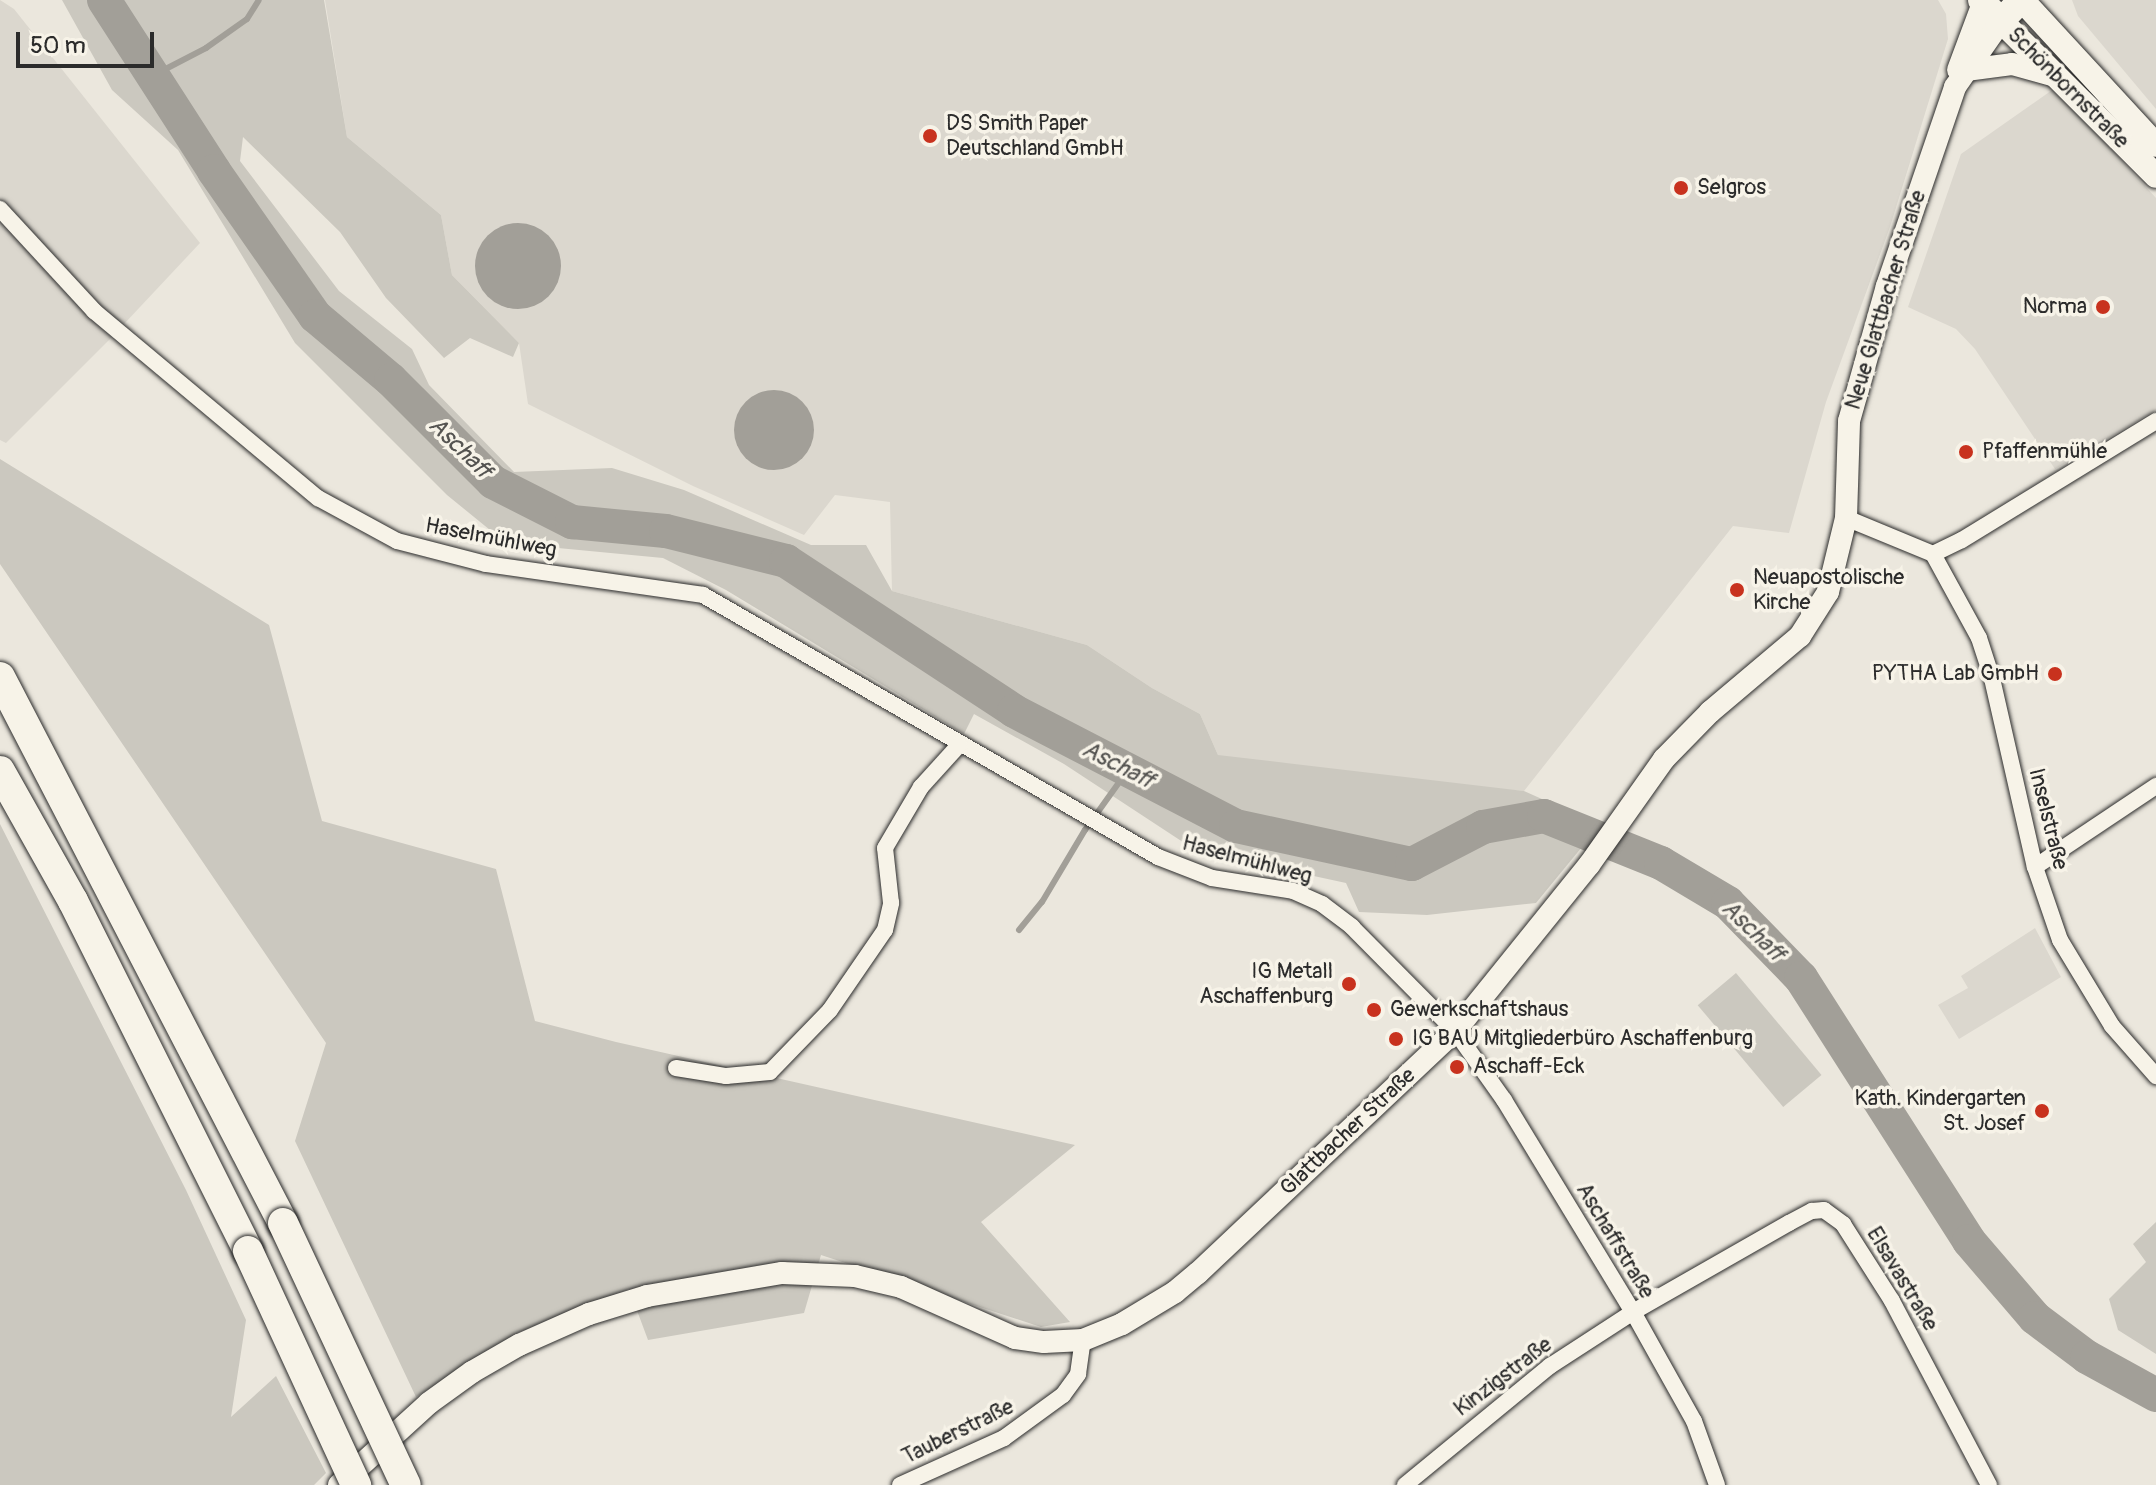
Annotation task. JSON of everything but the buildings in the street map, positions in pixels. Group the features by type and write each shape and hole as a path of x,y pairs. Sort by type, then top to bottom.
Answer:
{"highway":[{"path":"0,677 283,1223 406,1485"},
{"path":"0,771 73,901 248,1251 356,1485"}],"main road":[{"path":"1987,6 2022,0"},
{"name":"Schönbornstraße","path":"2022,0 2156,145"},
{"name":"Schönbornstraße","path":"1987,6 2052,75 2156,176"}],"street":[{"name":"Neue Glattbacher Straße","path":"1846,518 1849,421 1902,240 1961,78 1971,28 1987,6"},
{"path":"1961,78 2012,64 2052,75"},
{"name":"Haselmühlweg","path":"0,209 94,311 318,498 397,541 486,564 703,595 959,745 1184,870 1212,878 1293,891 1322,904 1352,927 1455,1031"},
{"path":"1846,518 1933,554 2156,421"},
{"name":"Glattbacher Straße","path":"339,1485 429,1403 472,1372 519,1345 589,1314 647,1296 782,1273 855,1276 901,1287 1015,1338 1044,1342 1083,1340 1122,1324 1175,1292 1455,1031 1589,865 1664,759 1710,712 1800,636 1828,592 1846,518"},
{"name":"Inselstraße","path":"1933,554 1979,638 1991,674 2035,867 2060,940 2112,1026 2156,1076"},
{"path":"676,1068 726,1076 770,1072 830,1010 885,930 891,903 885,848 921,787 959,745"},
{"path":"2035,867 2156,786"},
{"name":"Aschaffstraße","path":"1455,1031 1504,1100 1633,1312 1694,1421 1717,1485"},
{"name":"Elsavastraße","path":"1633,1312 1789,1223 1812,1211 1824,1210 1843,1224 1892,1301 1989,1485"},
{"name":"Kinzigstraße","path":"1405,1485 1550,1366 1633,1312"},
{"name":"Tauberstraße","path":"900,1485 1004,1438 1063,1395 1078,1374 1083,1340"}],"shaded area":[{"path":"0,0 14,9 200,243 6,443 0,440"},
{"path":"62,0 324,0 347,137 441,215 452,275 519,343 513,357 470,338 444,358 386,298 340,232 243,137 240,161 339,291 412,349 429,385 514,472 612,468 684,490 811,545 866,545 892,591 1087,645 1152,688 1200,714 1218,755 1524,791 1600,825 1536,903 1427,915 1359,912 1346,883 1195,850 1064,764 974,714 964,734 726,590 663,558 506,543 447,495 295,343 178,150 112,90"},
{"path":"325,0 1938,0 1946,14 1948,39 1890,227 1826,402 1789,533 1733,526 1524,791 1241,769 1218,755 1200,714 1152,688 1087,645 892,591 890,502 835,495 804,535 693,486 528,404 519,343 452,275 441,215 347,137"},
{"path":"2072,0 2156,0 2156,109 2078,16"},
{"path":"2055,88 2156,198 2156,410 2055,469 1975,349 1956,329 1908,307 1961,154"},
{"path":"518,223 534,227 548,236 557,250 561,266 557,282 548,296 534,305 518,309 502,305 488,296 479,282 475,266 479,250 488,236 502,227"},
{"path":"774,390 789,393 802,402 811,415 814,430 811,445 802,458 789,467 774,470 759,467 746,458 737,445 734,430 737,415 746,402 759,393"},
{"path":"0,459 269,625 322,821 496,869 535,1021 1075,1145 981,1222 1070,1322 1041,1327 821,1255 804,1313 648,1340 629,1289 517,1333 416,1397 295,1141 326,1043 0,564"},
{"path":"0,824 186,1190 246,1320 231,1417 276,1376 326,1473 314,1485 0,1485"},
{"path":"2035,928 2061,977 1959,1039 1938,1005 1968,988 1961,976"},
{"path":"1736,973 1821,1075 1783,1107 1698,1005"},
{"path":"2156,1222 2156,1354 2118,1330 2109,1299 2146,1262 2133,1244"}],"waterway":[{"name":"Aschaff","path":"104,0 214,171 315,316 391,380 493,482 572,522 666,531 786,561 1014,711 1236,826 1412,864 1483,827 1544,816 1661,863 1728,903 1801,978 1969,1241 2035,1318 2087,1357 2156,1395"},
{"path":"154,75 206,48 247,19 259,0"},
{"path":"1019,930 1042,902 1085,830 1128,770"}],"place":[{"name":"DS Smith Paper Deutschland GmbH","path":"930,136"},
{"name":"Selgros","path":"1681,188"},
{"name":"Norma","path":"2103,307"},
{"name":"Pfaffenmühle","path":"1966,452"},
{"name":"Neuapostolische Kirche","path":"1737,590"},
{"name":"PYTHA Lab GmbH","path":"2055,674"},
{"name":"IG Metall Aschaffenburg","path":"1349,984"},
{"name":"Gewerkschaftshaus","path":"1374,1010"},
{"name":"IG BAU Mitgliederbüro Aschaffenburg","path":"1396,1039"},
{"name":"Aschaff-Eck","path":"1457,1067"},
{"name":"Kath. Kindergarten St. Josef","path":"2042,1111"}]}
